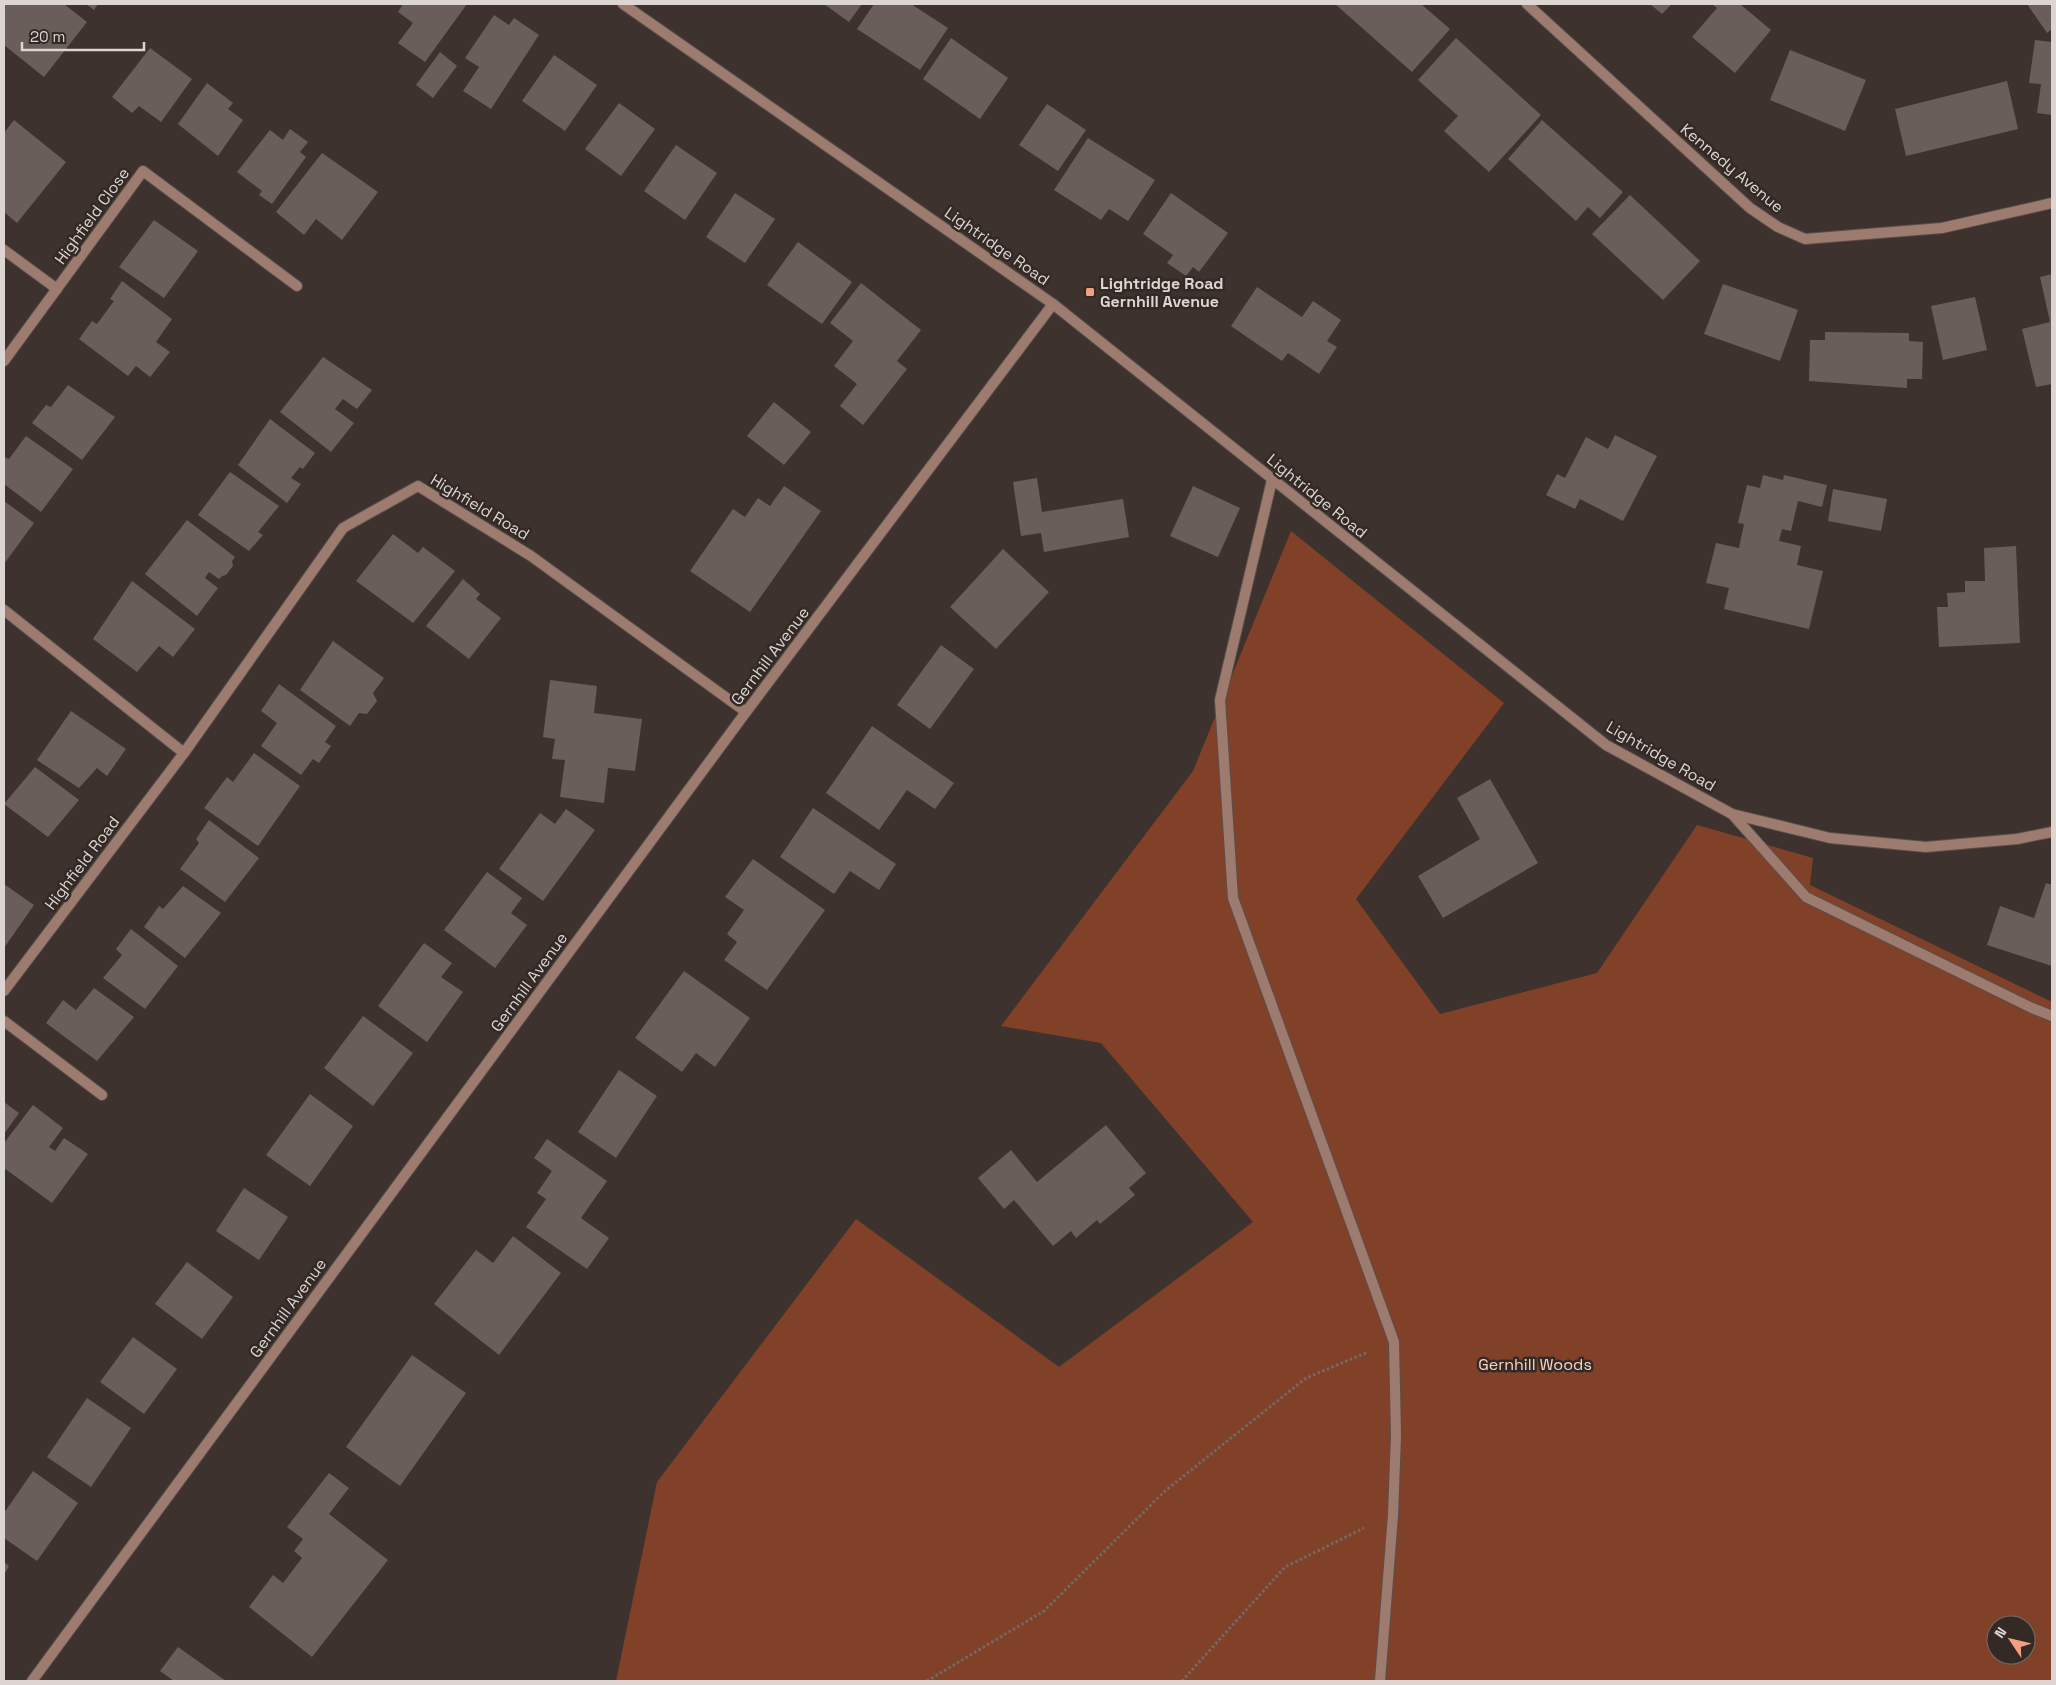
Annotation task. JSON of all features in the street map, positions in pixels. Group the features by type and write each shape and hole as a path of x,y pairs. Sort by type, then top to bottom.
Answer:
{"street":[{"name":"Lightridge Road","path":"624,4 1053,304 1606,745 1732,814 1830,838 1926,847 2017,839 2052,832"},
{"name":"Kennedy Avenue","path":"1527,4 1750,208 1778,227 1805,239 1942,228 2052,203"},
{"name":"Highfield Close","path":"4,361 143,171 297,286"},
{"path":"4,250 57,289"},
{"name":"Gernhill Avenue","path":"32,1681 746,712 1053,304"},
{"path":"1272,480 1220,700 1232,898 1394,1342 1396,1435 1380,1681"},
{"name":"Highfield Road","path":"4,992 184,753 343,528 418,486 531,556 746,712"},
{"path":"4,610 184,753"},
{"path":"1732,814 1806,897 2032,1008 2052,1016"},
{"path":"4,1021 102,1094"}],"path":[{"path":"927,1681 1044,1611 1166,1491 1306,1378 1394,1342"},
{"path":"1182,1681 1285,1567 1392,1515"}],"green space":[{"name":"Gernhill Woods","path":"1291,531 1504,703 1356,899 1440,1014 1597,973 1697,825 1813,858 1810,885 2052,1002 2052,1681 616,1681 657,1482 856,1219 1059,1367 1253,1222 1101,1043 1001,1026 1193,771"}],"building":[{"path":"4,4 64,4 87,22 44,77 4,45"},
{"path":"86,4 98,4 94,10"},
{"path":"403,4 467,4 425,62 398,43 413,23 398,12"},
{"path":"824,4 862,4 849,22"},
{"path":"874,4 911,4 948,28 920,70 857,29"},
{"path":"1335,4 1421,4 1450,29 1412,72"},
{"path":"1650,4 1672,4 1662,14"},
{"path":"1712,4 1740,4 1771,30 1735,73 1692,37 1717,8"},
{"path":"2027,4 2052,4 2052,29 2047,33"},
{"path":"494,15 509,25 514,18 539,35 491,109 463,91 479,67 465,58"},
{"path":"951,38 1008,78 980,119 923,79"},
{"path":"1456,38 1541,115 1489,172 1444,131 1458,116 1418,80"},
{"path":"2035,40 2052,42 2052,115 2037,113 2041,84 2029,83"},
{"path":"150,48 192,79 161,122 139,106 132,113 112,97"},
{"path":"1790,50 1866,80 1845,131 1770,100"},
{"path":"440,52 457,66 433,98 416,85"},
{"path":"554,55 597,85 565,131 522,101"},
{"path":"2007,81 2018,129 1906,156 1895,109"},
{"path":"207,83 233,103 228,109 243,120 218,156 178,124"},
{"path":"619,103 655,129 621,176 585,149"},
{"path":"1047,104 1086,130 1058,171 1019,145"},
{"path":"14,120 66,162 17,223 4,212 4,133"},
{"path":"1542,120 1623,192 1600,218 1588,207 1576,221 1508,159"},
{"path":"290,129 308,142 300,152 306,157 272,204 259,195 262,191 237,172 270,130 283,140"},
{"path":"1088,138 1155,180 1128,221 1109,209 1101,220 1054,190"},
{"path":"676,145 717,173 685,220 644,191"},
{"path":"322,153 378,192 342,240 316,219 304,235 276,212"},
{"path":"735,193 775,219 745,263 706,237"},
{"path":"1171,193 1228,233 1199,272 1193,267 1186,276 1167,263 1173,255 1143,234"},
{"path":"1630,195 1700,261 1663,300 1592,234"},
{"path":"154,220 198,251 164,298 119,267"},
{"path":"798,242 852,282 822,324 767,285"},
{"path":"2052,274 2052,384 2036,387 2022,329 2050,322 2040,277"},
{"path":"122,281 172,319 156,342 170,352 150,377 136,366 128,376 79,339 92,321 97,324 114,301 110,299"},
{"path":"861,283 921,330 897,361 907,369 863,425 840,406 857,384 834,366 853,341 830,323"},
{"path":"1723,284 1798,310 1780,361 1704,334"},
{"path":"1257,287 1302,317 1313,301 1341,320 1327,341 1337,347 1319,374 1288,353 1282,361 1231,326"},
{"path":"1975,297 1987,350 1943,360 1931,306"},
{"path":"1825,332 1909,333 1909,341 1923,342 1922,379 1907,379 1907,388 1809,381 1810,340 1825,340"},
{"path":"323,357 372,390 357,409 343,399 335,409 354,423 331,452 280,412"},
{"path":"68,385 115,417 82,460 32,423 46,405 51,407"},
{"path":"774,402 811,432 784,465 747,436"},
{"path":"270,419 315,453 303,469 300,467 291,478 301,484 287,503 238,465"},
{"path":"1615,435 1657,456 1623,521 1580,499 1575,509 1546,495 1557,474 1565,478 1586,437 1608,449"},
{"path":"26,436 73,469 41,512 4,484 4,457 9,459"},
{"path":"230,472 279,506 258,532 263,535 249,551 198,515"},
{"path":"1763,475 1783,480 1784,475 1827,485 1822,507 1798,501 1791,531 1782,529 1779,541 1801,546 1797,565 1823,571 1809,629 1724,609 1729,588 1706,583 1716,543 1739,548 1744,524 1738,523 1747,485 1760,488"},
{"path":"1037,478 1042,512 1123,499 1129,537 1044,552 1041,533 1021,536 1013,482"},
{"path":"784,486 821,511 750,612 690,571 733,509 745,517 758,498 770,506"},
{"path":"1193,486 1240,508 1218,557 1170,536"},
{"path":"1833,489 1887,499 1881,531 1828,521"},
{"path":"4,501 34,523 4,564"},
{"path":"187,520 235,557 232,561 233,566 226,575 219,579 209,572 205,578 218,588 197,616 145,574"},
{"path":"393,534 418,553 423,547 455,571 413,623 356,581"},
{"path":"2016,546 2020,643 1939,647 1937,607 1948,607 1947,593 1965,592 1965,581 1985,581 1984,548"},
{"path":"1003,549 1049,592 996,649 950,607"},
{"path":"463,579 480,594 476,599 501,618 469,659 426,626"},
{"path":"132,581 195,629 173,657 159,646 137,672 93,639"},
{"path":"333,641 384,678 373,693 377,701 367,714 359,713 350,726 300,690"},
{"path":"941,645 974,669 930,729 897,705"},
{"path":"550,680 597,686 594,713 642,719 635,771 608,768 604,803 560,797 565,760 552,759 555,739 543,737"},
{"path":"279,684 336,726 325,742 331,746 319,763 313,759 301,775 261,746 277,723 261,711"},
{"path":"71,711 126,749 107,776 97,768 79,788 37,760"},
{"path":"872,726 954,783 935,809 907,790 879,830 826,793"},
{"path":"254,753 300,786 258,846 204,808 227,777 233,782"},
{"path":"35,767 79,800 48,837 4,804"},
{"path":"1490,779 1538,863 1443,918 1418,876 1480,839 1457,798"},
{"path":"813,808 896,864 879,890 850,871 834,894 780,857"},
{"path":"566,809 595,830 543,901 499,869 540,813 555,824"},
{"path":"209,820 259,858 225,902 180,869 199,843 196,839"},
{"path":"753,859 825,910 767,990 724,960 737,942 727,934 744,910 725,897"},
{"path":"487,872 522,898 511,913 527,925 495,968 444,930"},
{"path":"2046,883 2052,885 2052,966 1987,945 2000,906 2034,918"},
{"path":"4,884 34,905 4,948"},
{"path":"183,886 221,913 185,958 144,927 159,906 163,909"},
{"path":"131,929 178,966 145,1009 103,978 122,955 116,949"},
{"path":"424,943 452,963 441,977 463,992 427,1042 378,1006"},
{"path":"684,971 750,1018 715,1067 696,1053 682,1072 635,1038"},
{"path":"94,988 134,1017 97,1061 46,1023 63,1000 76,1010"},
{"path":"363,1016 413,1053 373,1106 324,1068"},
{"path":"619,1070 657,1096 616,1158 578,1132"},
{"path":"310,1094 353,1126 310,1186 266,1155"},
{"path":"4,1102 19,1113 4,1134"},
{"path":"33,1105 63,1128 49,1147 55,1151 64,1138 88,1154 52,1203 4,1168 4,1143"},
{"path":"1106,1125 1146,1173 1129,1188 1135,1195 1100,1224 1097,1220 1076,1238 1071,1231 1053,1246 1014,1200 1004,1209 978,1178 1011,1150 1037,1182"},
{"path":"547,1139 607,1181 581,1218 609,1238 587,1269 526,1227 546,1199 537,1193 552,1171 534,1158"},
{"path":"244,1188 288,1217 259,1260 216,1231"},
{"path":"513,1236 561,1273 499,1355 434,1304 476,1250 493,1263"},
{"path":"187,1262 233,1297 202,1339 155,1304"},
{"path":"133,1337 177,1369 144,1414 100,1382"},
{"path":"412,1355 466,1393 400,1486 346,1447"},
{"path":"87,1398 131,1428 91,1487 47,1457"},
{"path":"33,1471 78,1503 37,1561 4,1538 4,1513"},
{"path":"329,1473 349,1488 329,1514 388,1560 312,1657 249,1607 273,1575 283,1583 302,1558 294,1551 303,1539 287,1527"},
{"path":"4,1562 9,1566 4,1575"},
{"path":"178,1647 226,1681 174,1681 160,1671"}],"place":[{"name":"Lightridge Road Gernhill Avenue","path":"1090,292"}]}
